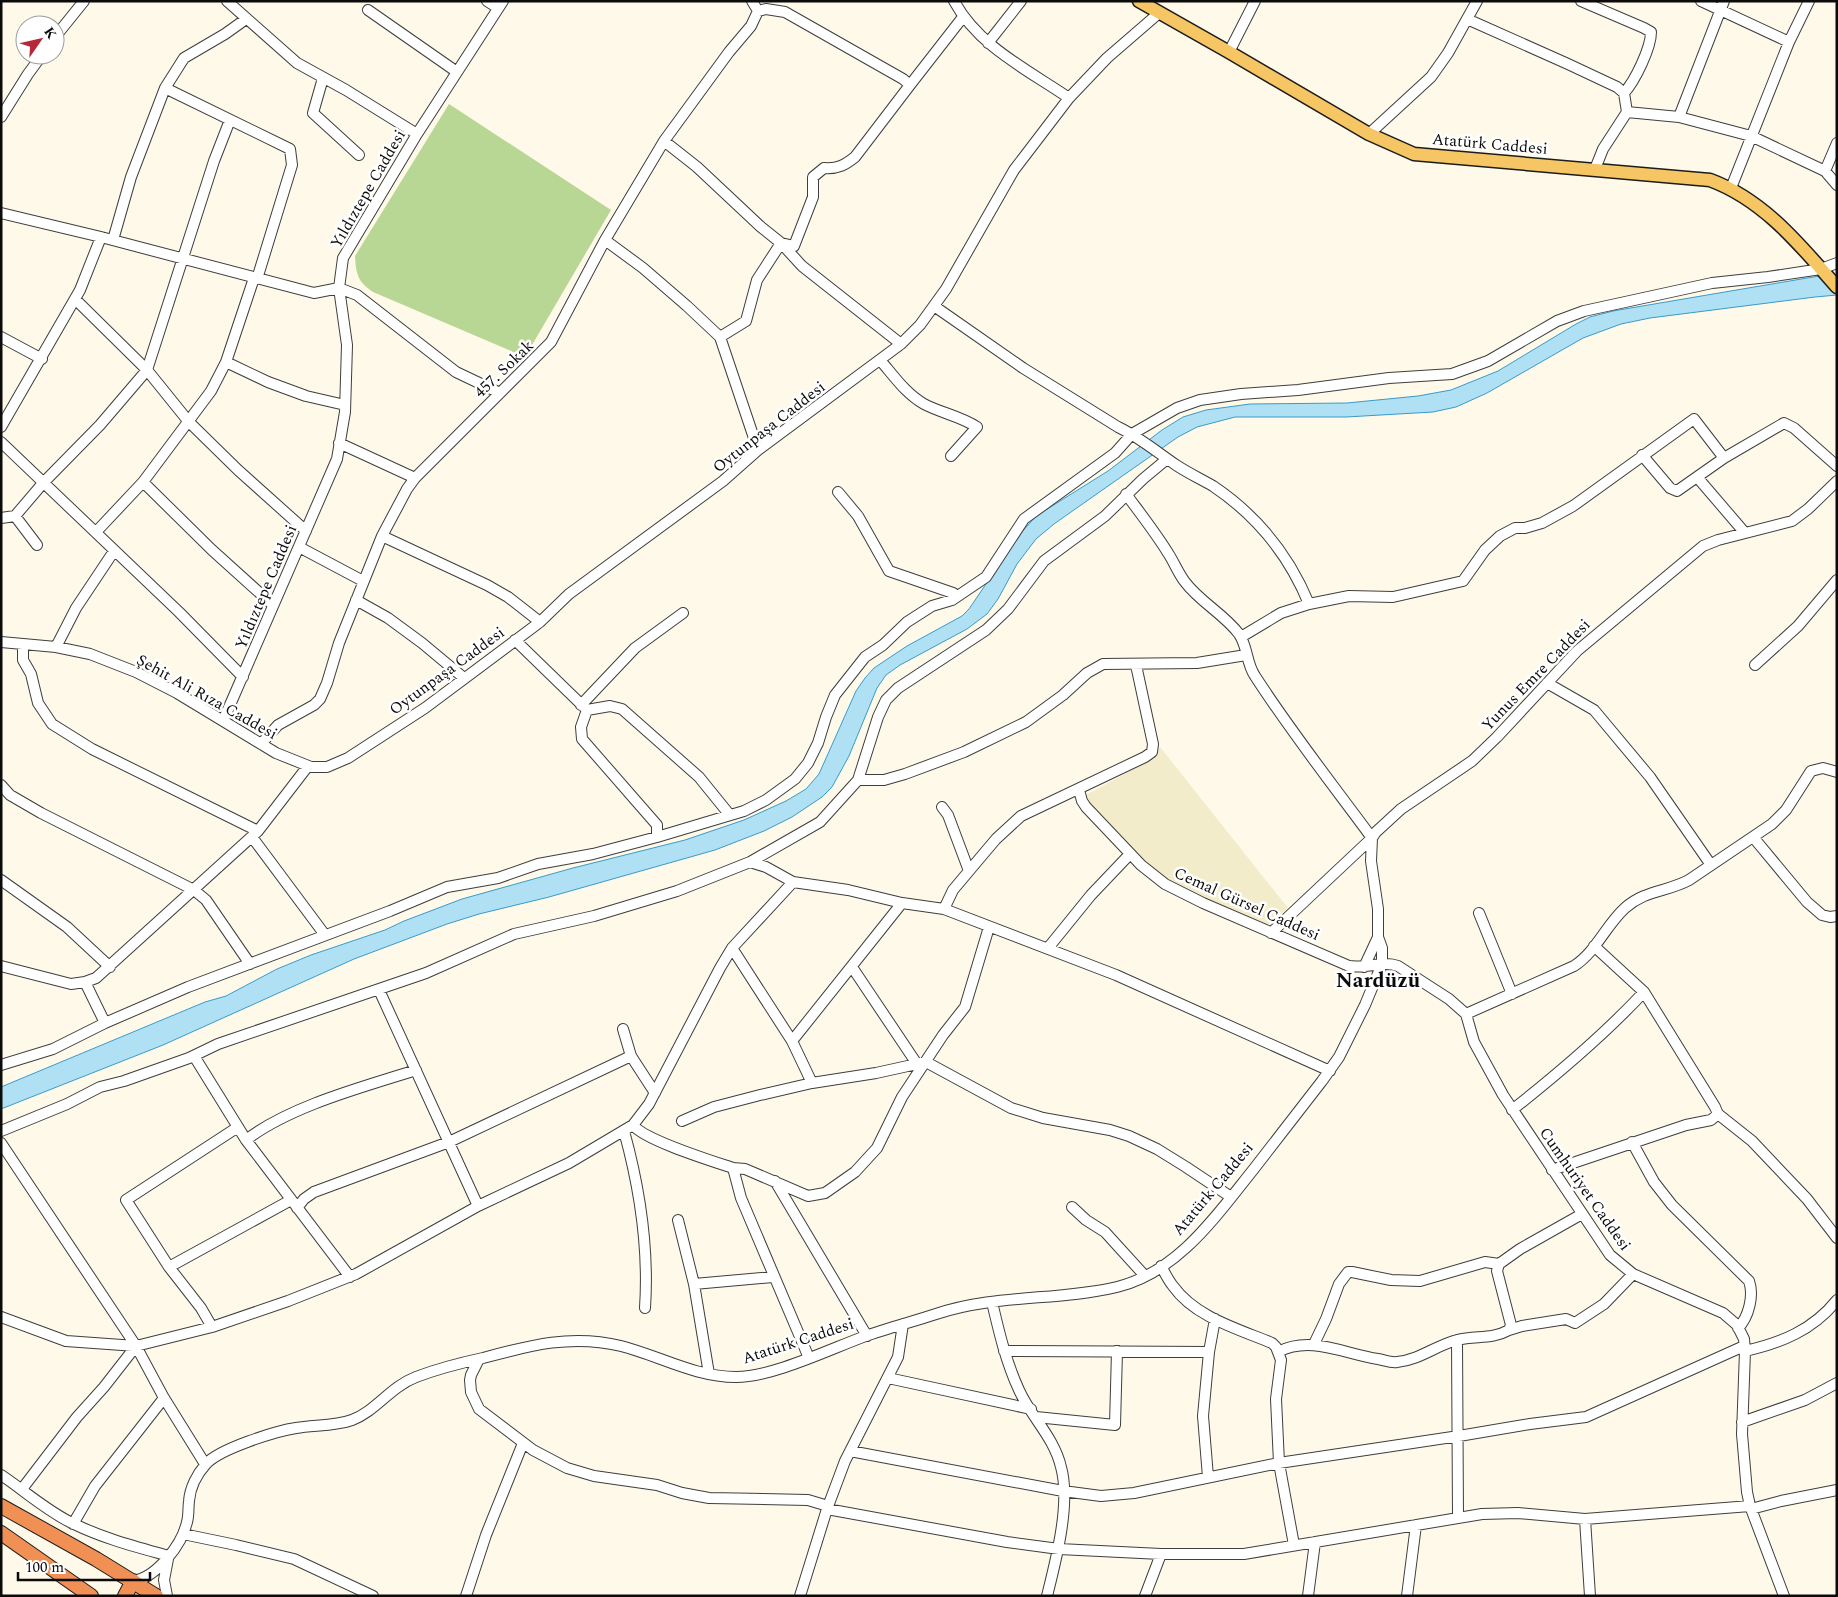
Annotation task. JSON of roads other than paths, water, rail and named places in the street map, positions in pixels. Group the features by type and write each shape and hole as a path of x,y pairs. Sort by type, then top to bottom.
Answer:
{"highway":[{"path":"1,1506 156,1596"},
{"path":"1,1533 91,1596"},
{"path":"124,1596 133,1581"}],"main road":[{"name":"Atatürk Caddesi","path":"1139,1 1369,134 1414,154 1710,180 1730,188 1760,207 1837,287"}],"street":[{"path":"65,25 84,1"},
{"path":"227,1 297,63 346,90 417,134"},
{"path":"487,1 501,5"},
{"path":"752,1 758,11 766,9 786,12 903,79 910,85"},
{"path":"954,1 963,17 988,43 1069,98"},
{"path":"988,43 1021,1"},
{"path":"1230,52 1255,1"},
{"path":"1369,134 1431,77 1448,53 1477,1"},
{"path":"1581,1 1600,5 1651,32 1651,41 1630,86 1624,93"},
{"path":"1701,1 1722,6 1789,42"},
{"path":"1730,188 1789,42 1809,1"},
{"name":"Yıldıztepe Caddesi","path":"223,721 244,677 273,605 337,459 345,405 347,345 339,288 343,258 417,134 501,5"},
{"path":"1679,117 1722,6"},
{"path":"368,10 457,72"},
{"name":"457. Sokak","path":"261,744 278,725 314,705 320,699 328,683 339,643 363,581 382,536 407,488 551,342 605,240 664,141 729,52 751,26 758,11"},
{"name":"Oytunpaşa Caddesi","path":"308,766 327,768 348,758 425,708 540,622 569,594 716,487 758,450 902,344 920,325 946,289 1014,170 1069,98 1107,58 1159,13"},
{"path":"781,243 794,246 813,197 813,177 824,168 832,169 844,166 855,157 963,17"},
{"path":"113,240 131,177 165,88 184,58 225,34 246,19"},
{"path":"1467,19 1617,87 1624,93 1627,112 1603,149 1596,169"},
{"path":"1,117 35,65"},
{"path":"324,78 313,113 359,155"},
{"path":"96,532 143,482 211,391 226,362 256,278 292,165 290,149 165,88"},
{"path":"1627,112 1679,117 1751,136 1825,171 1837,185"},
{"path":"1,518 15,516 44,482 100,426 147,370 214,161 230,120"},
{"path":"664,141 697,167 781,243 802,266 902,344"},
{"path":"1825,171 1837,143"},
{"path":"1,213 113,240 314,293 339,288 357,295 376,308 456,372 500,393"},
{"path":"1,427 42,359 80,290 101,237"},
{"path":"605,240 643,268 720,338 758,450"},
{"path":"720,338 746,321 757,280 781,243"},
{"path":"1,1065 53,1049 105,1023 188,987 447,888 498,878 538,864 593,854 657,838 744,810 766,800 795,778 808,763 815,750 835,695 865,657 883,645 907,622 932,606 952,600 986,577 1024,519 1115,453 1132,434 1177,408 1200,400 1241,394 1298,390 1389,378 1452,374 1488,361 1557,321 1584,311 1712,283 1821,269 1837,263"},
{"path":"75,299 147,370 189,422 238,470 306,531"},
{"path":"934,306 1023,368 1213,486 1262,527 1286,559 1308,604"},
{"path":"1,337 42,359"},
{"path":"880,360 910,394 925,404 963,418 977,427 951,456"},
{"path":"226,362 268,382 306,396 345,405"},
{"path":"1241,637 1281,613 1308,604 1349,596 1394,597 1463,581 1485,550 1500,536 1515,528 1525,528 1542,523 1573,506 1694,419 1724,458"},
{"path":"1642,455 1670,488 1676,491 1724,458 1784,423 1794,428 1837,466"},
{"path":"1,442 96,532 114,552 179,612 244,677"},
{"path":"340,443 416,478"},
{"path":"1,1131 59,1107 100,1086 124,1081 194,1056 218,1044 243,1035 426,973 514,934 604,913 677,891 750,862 820,822 858,780 878,717 886,700 898,688 986,630 1008,608 1044,561 1104,516 1126,494 1168,459"},
{"path":"1697,477 1745,533"},
{"name":"Yunus Emre Caddesi","path":"1271,933 1372,838 1391,816 1459,771 1483,751 1577,651 1703,546 1745,533 1792,522 1837,481"},
{"path":"143,482 212,550 273,605"},
{"path":"838,492 858,516 889,571 953,593 952,600"},
{"path":"1126,494 1167,552 1184,582 1204,602 1232,625 1241,637 1253,674 1372,838 1371,861 1378,909 1378,937 1382,948 1382,964 1389,963 1398,966 1449,999 1466,1014 1574,966 1585,957 1620,913 1634,901 1644,895 1679,885 1772,824 1786,810 1811,771 1823,768 1837,772"},
{"path":"15,516 37,545"},
{"path":"382,536 487,585 508,597 540,622"},
{"path":"299,547 363,581"},
{"path":"56,647 76,608 114,552"},
{"path":"1755,665 1798,626 1837,580"},
{"path":"356,600 388,618 464,678"},
{"path":"657,838 657,825 582,739 581,727 584,708 635,648 683,613"},
{"path":"515,640 584,708 610,706 622,709 699,777 729,814"},
{"name":"Şehit Ali Rıza Caddesi","path":"1,642 56,647 90,654 136,672 177,693 276,753 308,766"},
{"path":"23,644 23,660 31,674 38,703 52,724 92,749 255,834 325,935"},
{"path":"858,780 884,780 964,752 1026,722 1063,695 1087,673 1103,664 1196,663 1246,655"},
{"path":"944,909 953,890 996,839 1021,816 1079,790 1152,752 1154,744 1136,664"},
{"path":"1547,683 1594,710 1650,777 1711,864"},
{"path":"1,966 70,984 96,978 255,834 308,766"},
{"path":"1,785 10,795 41,813 194,890 206,900 250,964"},
{"name":"Cemal Gürsel Caddesi","path":"1079,790 1082,801 1086,806 1130,854 1153,876 1165,884 1271,933 1350,966 1364,967 1382,964"},
{"path":"942,807 948,814 969,871"},
{"path":"1753,837 1807,902 1822,915 1830,918 1837,916"},
{"path":"1048,948 1091,895 1130,854"},
{"path":"750,862 766,867 793,882 848,890 902,903 944,909 989,928 1048,948 1116,975 1330,1071"},
{"path":"1,880 67,926 110,967"},
{"path":"1,1317 66,1341 136,1346 212,1327 350,1277 478,1206 569,1163 628,1128 650,1104 732,948 793,882"},
{"path":"792,1041 902,903"},
{"path":"1479,913 1512,994"},
{"path":"628,1128 733,1168 745,1169 808,1196 824,1193 855,1172 877,1148 921,1063 965,1007 989,928"},
{"path":"1364,967 1378,937"},
{"path":"1594,946 1644,992 1718,1114 1752,1141 1807,1199 1837,1238"},
{"path":"732,948 792,1041 812,1083"},
{"name":"Atatürk Caddesi","path":"169,1556 183,1534 187,1523 191,1489 205,1464 215,1456 226,1450 282,1431 350,1420 364,1413 402,1382 433,1371 553,1341 586,1341 626,1347 690,1370 739,1377 750,1376 942,1312 992,1302 1097,1291 1120,1286 1144,1276 1161,1266 1194,1240 1231,1197 1330,1071 1339,1057 1382,964"},
{"path":"852,967 921,1063 1011,1108 1042,1118 1110,1130 1129,1136 1186,1166 1231,1197"},
{"path":"85,982 105,1023"},
{"path":"379,990 478,1206"},
{"path":"1512,1110 1556,1076 1611,1027 1644,992"},
{"name":"Cumhuriyet Caddesi","path":"1466,1014 1474,1042 1512,1110 1610,1254 1633,1274 1723,1313 1732,1319 1738,1328 1745,1348 1742,1422 1747,1492 1750,1507 1784,1596"},
{"path":"622,1029 631,1056 655,1093"},
{"path":"194,1056 246,1140 350,1277"},
{"path":"169,1267 304,1199 314,1192 449,1142 631,1056"},
{"path":"682,1121 714,1107 812,1083 921,1063"},
{"path":"246,1140 268,1124 332,1098 416,1070"},
{"path":"1552,1170 1686,1124 1710,1120 1718,1114"},
{"path":"212,1327 201,1308 169,1267 126,1200 238,1127"},
{"path":"628,1128 643,1226 646,1264 645,1308"},
{"path":"1632,1142 1654,1182 1672,1205 1749,1281 1751,1298 1744,1320 1738,1328"},
{"path":"1,1143 136,1346 164,1398 205,1464"},
{"path":"733,1168 741,1198 808,1358"},
{"path":"775,1181 866,1336"},
{"path":"1072,1207 1086,1220 1105,1232 1144,1276"},
{"path":"1509,1330 1510,1318 1497,1271 1499,1264 1520,1249 1582,1214"},
{"path":"678,1220 694,1284 710,1374"},
{"path":"1314,1344 1339,1284 1348,1272 1391,1280 1420,1281 1486,1262 1499,1264"},
{"path":"1161,1266 1173,1287 1190,1304 1232,1328 1276,1346 1281,1360 1276,1398 1279,1462 1294,1545"},
{"path":"1278,1352 1288,1347 1314,1344 1367,1358 1396,1362 1417,1357 1458,1340 1499,1336 1509,1330 1522,1326 1566,1319 1575,1323 1604,1304 1633,1274"},
{"path":"694,1284 773,1277"},
{"path":"850,1451 1064,1491 1101,1496 1134,1493 1279,1462 1586,1417 1745,1348 1766,1346 1798,1333 1817,1320 1837,1300"},
{"path":"992,1302 1004,1350 1020,1392 1052,1444 1062,1468 1064,1491 1059,1549 1047,1596"},
{"path":"1208,1477 1203,1416 1215,1319"},
{"path":"800,1596 828,1507 850,1451 898,1357 903,1324"},
{"path":"1458,1340 1458,1517"},
{"path":"22,1489 136,1346"},
{"path":"1004,1350 1210,1352"},
{"path":"888,1378 1033,1413 1115,1425 1117,1352"},
{"path":"480,1359 470,1380 471,1392 476,1404 484,1413 523,1443 555,1463 594,1476 657,1485 682,1493 709,1498 808,1500 828,1507 998,1540 1059,1549 1161,1554 1244,1554 1458,1517 1518,1513 1585,1519 1750,1507 1837,1490"},
{"path":"1742,1422 1805,1400 1837,1383"},
{"path":"74,1524 95,1486 164,1398"},
{"path":"466,1596 486,1535 523,1443"},
{"path":"1,1474 74,1524 115,1541 169,1556"},
{"path":"1585,1519 1590,1596"},
{"path":"1407,1596 1416,1525"},
{"path":"183,1534 294,1559 373,1596"},
{"path":"1308,1596 1315,1542"},
{"path":"1146,1596 1161,1554"},
{"path":"133,1581 144,1579 154,1572 169,1556"},
{"path":"167,1596 164,1580 169,1556"}],"water":[{"path":"1819,276 1837,295 1650,318 1621,324 1583,338 1487,393 1456,407 1433,412 1346,417 1235,417 1197,427 1178,437 1054,524 1036,539 1017,564 998,599 987,614 967,629 900,665 886,675 877,688 849,756 832,787 822,797 792,817 764,831 715,850 447,924 354,959 163,1045 1,1109 1,1087 205,1002 226,996 277,969 311,955 385,930 462,899 573,868 685,840 744,820 786,801 806,789 819,774 856,691 874,668 907,646 962,616 969,609 1020,534 1036,516 1108,471 1162,430 1183,417 1206,410 1250,404 1347,403 1418,396 1451,390 1498,371 1590,317 1613,311"}],"district":[{"name":"Nardüzü","path":"1378,981"}]}
